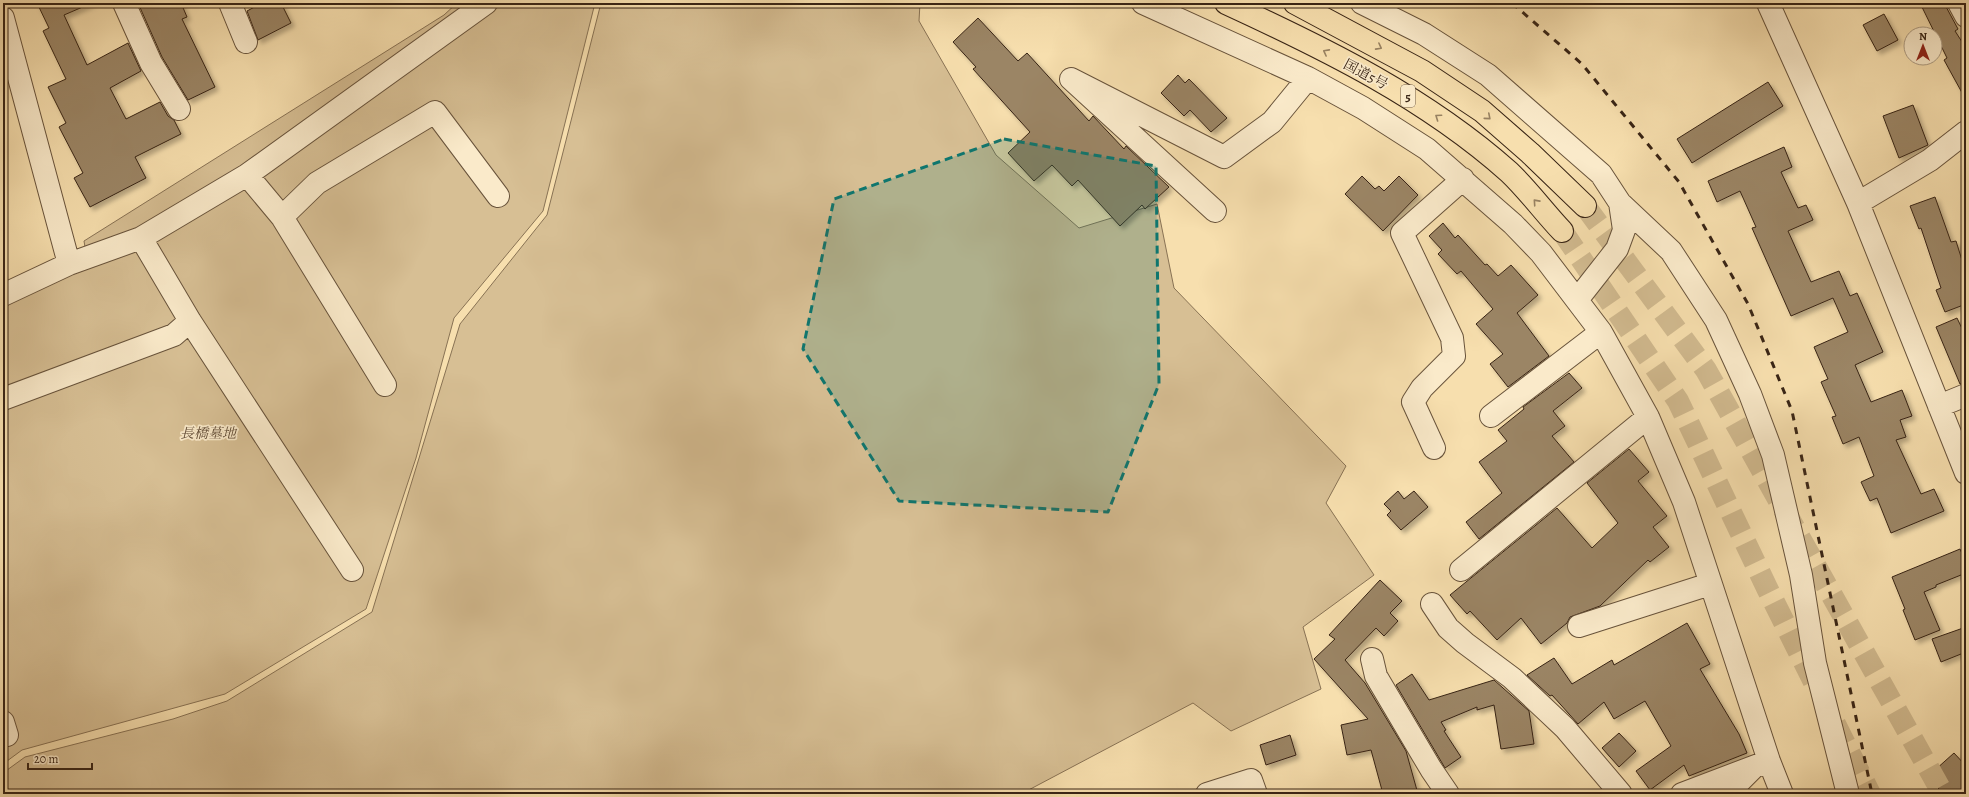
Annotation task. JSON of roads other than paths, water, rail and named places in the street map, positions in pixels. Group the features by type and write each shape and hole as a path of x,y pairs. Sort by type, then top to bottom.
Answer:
{"highway":[{"name":"国道5号","path":"1226,3 1293,34 1411,98 1464,135 1510,173 1562,231"},
{"name":"5","path":"1294,3 1422,70 1482,111 1530,153 1586,206"}],"street":[{"path":"124,3 151,64 180,110"},
{"path":"230,3 246,42"},
{"path":"3,295 69,264 141,238 247,175 486,3"},
{"path":"1143,3 1308,78 1363,108 1420,145 1463,179 1514,224 1542,253 1601,332 1648,418 1684,502 1763,763 1782,794"},
{"path":"1362,3 1424,34 1488,75 1601,174 1620,203 1671,251 1716,320 1750,394 1773,455 1802,575 1816,663 1848,794"},
{"path":"1768,3 1858,203 1966,473"},
{"path":"3,18 69,264"},
{"path":"1215,211 1071,79 1224,157 1272,122 1308,78"},
{"path":"282,218 317,183 435,112 498,196"},
{"path":"1858,203 1930,160 1966,132"},
{"path":"247,175 282,218 385,385"},
{"path":"1434,448 1413,402 1422,388 1454,356 1452,338 1402,233 1463,179"},
{"path":"1578,300 1617,249 1624,230 1620,203"},
{"path":"141,238 190,321 352,570"},
{"path":"3,399 174,335 190,321"},
{"path":"1491,416 1601,332"},
{"path":"1939,406 1966,395"},
{"path":"1461,570 1648,418"},
{"path":"1579,626 1710,584"},
{"path":"1432,604 1448,628 1465,643 1512,678 1565,728 1621,794"},
{"path":"1372,659 1376,676 1431,769 1448,794"},
{"path":"1682,794 1763,763"},
{"path":"1736,794 1736,785 1763,763"},
{"path":"1207,794 1251,780 1256,794"}],"tunnel":[{"path":"1585,206 1706,370 1943,794"},
{"path":"1562,231 1678,401 1767,588 1817,688"},
{"path":"1835,724 1870,794"}],"railway":[{"path":"1512,3 1582,64 1679,182 1748,304 1792,411 1872,794"}],"park label":[{"name":"長橋墓地","path":"208,433"}]}
